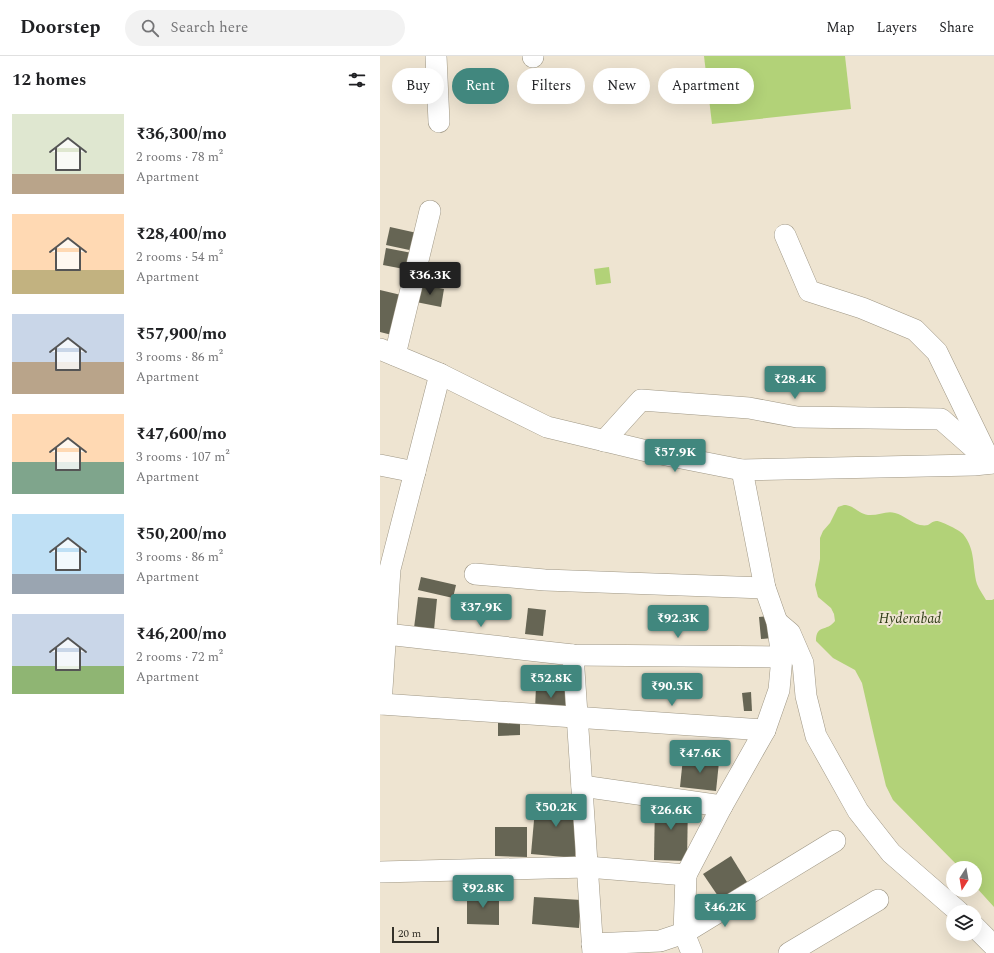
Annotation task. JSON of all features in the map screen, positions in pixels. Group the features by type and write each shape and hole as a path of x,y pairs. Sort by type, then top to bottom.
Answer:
{"street":[{"path":"436,56 439,122"},
{"path":"430,211 387,352 440,374 547,428 651,452 742,470 974,465 992,463"},
{"path":"785,235 808,290 862,308 915,330 937,352 992,463"},
{"path":"440,374 390,569 381,704 765,730"},
{"path":"604,441 641,400 749,408 797,417 941,419 992,463"},
{"path":"380,465 415,472"},
{"path":"692,953 684,934 686,875 722,806 765,730 779,690 782,657 777,622 765,588 742,470"},
{"path":"475,574 545,580 765,588"},
{"path":"777,622 790,633 803,663 806,696 816,736 858,811 891,853 951,905"},
{"path":"386,634 573,655 782,657"},
{"path":"573,655 593,949 660,941 684,934 835,841"},
{"path":"582,786 722,806"},
{"path":"380,872 587,867 686,875"},
{"path":"789,953 878,900"},
{"path":"982,934 994,946"}],"water":[{"path":"704,56 845,56 851,109 712,124 710,104 754,104 754,68 705,68"},
{"path":"609,267 611,283 596,285 594,269"},
{"name":"Hyderabad","path":"847,505 861,513 868,515 892,512 920,525 928,525 938,521 958,531 963,534 970,546 975,577 979,588 986,600 994,599 994,907 982,894 982,861 953,861 893,800 886,786 862,683 855,670 833,658 816,641 818,632 835,621 831,608 818,597 815,585 820,559 820,538 838,507"}],"building":[{"path":"390,227 417,233 414,251 386,245"},
{"path":"386,248 412,253 409,270 383,265"},
{"path":"420,284 444,289 441,307 416,302"},
{"path":"380,290 401,295 392,335 380,332"},
{"path":"421,577 456,585 453,598 418,590"},
{"path":"418,597 437,599 434,630 414,628"},
{"path":"528,608 546,610 543,636 525,634"},
{"path":"769,616 772,638 761,639 759,617"},
{"path":"536,686 566,687 566,711 535,710"},
{"path":"751,692 752,711 744,711 742,693"},
{"path":"520,722 520,735 498,736 498,723"},
{"path":"683,758 719,762 716,791 680,787"},
{"path":"536,798 580,802 575,858 531,854"},
{"path":"655,802 688,802 687,861 654,860"},
{"path":"495,827 527,827 527,857 495,856"},
{"path":"731,856 747,882 720,899 703,874"},
{"path":"467,893 499,893 499,925 467,924"},
{"path":"534,897 581,900 579,928 532,924"}]}
